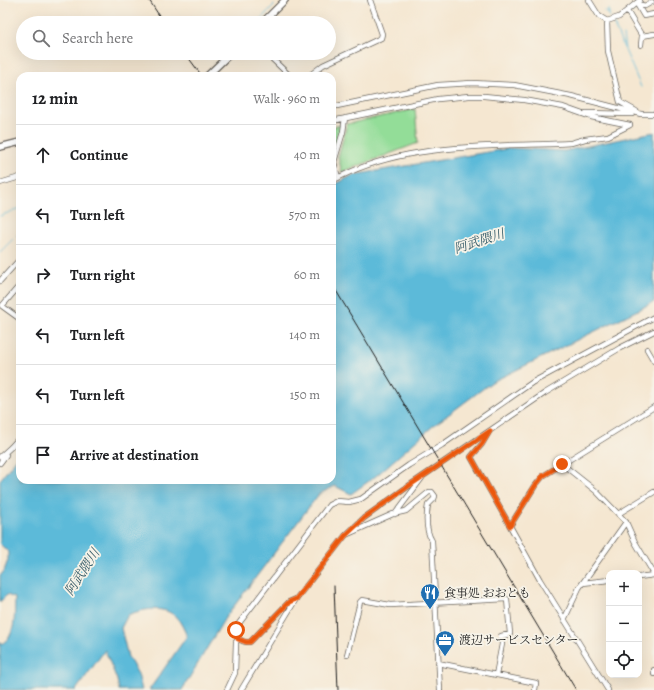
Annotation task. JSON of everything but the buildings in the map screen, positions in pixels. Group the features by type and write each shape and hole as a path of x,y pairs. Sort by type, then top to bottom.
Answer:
{"street":[{"path":"269,16 285,0"},
{"path":"336,59 381,38 382,34 370,0"},
{"path":"590,0 599,16 607,21 612,20 639,2"},
{"path":"639,2 642,6 645,6 652,2"},
{"path":"639,2 644,16 654,14"},
{"path":"627,11 642,36 641,45"},
{"path":"607,21 608,51 620,102 641,114"},
{"path":"642,36 654,34"},
{"path":"214,72 225,60"},
{"path":"273,60 286,72"},
{"path":"314,72 323,65 334,60"},
{"path":"336,106 438,85 472,83 514,85 571,96 641,114"},
{"path":"336,120 438,99 469,96 501,97 563,107 591,117 630,125 608,136 584,139 571,143 445,148 402,156 364,166 338,178 336,170"},
{"path":"582,113 654,114"},
{"path":"336,155 343,132 345,118"},
{"path":"0,147 16,143"},
{"path":"0,183 16,178"},
{"path":"0,281 16,263"},
{"path":"16,290 2,306 16,316"},
{"path":"296,599 289,602 250,642 238,639 235,633 237,626 329,505 337,501 349,502 361,499 409,465 442,446 533,382 654,317"},
{"path":"241,690 296,599 345,536 364,518 545,393 620,348 654,331"},
{"path":"647,350 654,361"},
{"path":"510,526 543,476 654,408"},
{"path":"490,431 482,444 471,457 564,620 608,690"},
{"path":"0,457 16,441"},
{"path":"0,463 11,447"},
{"path":"562,464 596,491 626,522 635,542 654,575 642,577"},
{"path":"395,514 424,476"},
{"path":"345,536 395,514 406,511 429,492 432,492 435,496 428,505 427,515 428,533 432,541 440,690"},
{"path":"618,514 654,492"},
{"path":"564,620 579,588 626,522"},
{"path":"584,583 606,580"},
{"path":"347,655 360,602 362,600 390,605 435,604 507,599 510,634 501,636 502,644 496,675"},
{"path":"227,690 235,673 236,642 238,639"},
{"path":"438,663 536,683 535,690"}],"green space":[{"path":"415,109 418,143 342,172 338,157 347,124"},
{"path":"342,125 336,145 336,126"}],"water":[{"name":"阿武隈川","path":"654,132 654,302 492,382 433,426 376,476 351,494 335,486 319,494 225,618 182,690 149,690 187,636 181,624 171,613 153,609 128,615 121,628 128,657 138,674 142,690 119,690 117,680 105,650 76,690 0,690 0,642 1,644 10,636 14,624 15,598 7,595 0,602 0,576 4,571 8,560 8,552 0,544 0,480 16,459 16,484 336,484 336,184 353,175 511,148 564,151"}],"waterway":[{"path":"264,16 274,5"},
{"path":"631,12 637,7"},
{"path":"609,9 609,14"},
{"path":"607,10 610,17"},
{"path":"604,11 608,14"},
{"path":"613,23 624,48"},
{"path":"623,35 625,50 641,87"},
{"path":"0,216 16,210"},
{"path":"0,252 16,236"}],"railway":[{"path":"149,0 159,16"},
{"path":"190,60 199,72"},
{"path":"336,291 576,690"},
{"path":"334,586 338,690"}],"place":[{"name":"食事処 おおとも","path":"430,610"},
{"name":"渡辺サービスセンター","path":"445,657"}],"route":[{"path":"236,630 235,633 238,639 246,642 250,642 254,639 289,602 296,599 345,536 364,518 490,431 482,444 471,457 510,526 543,476 562,464"}]}
